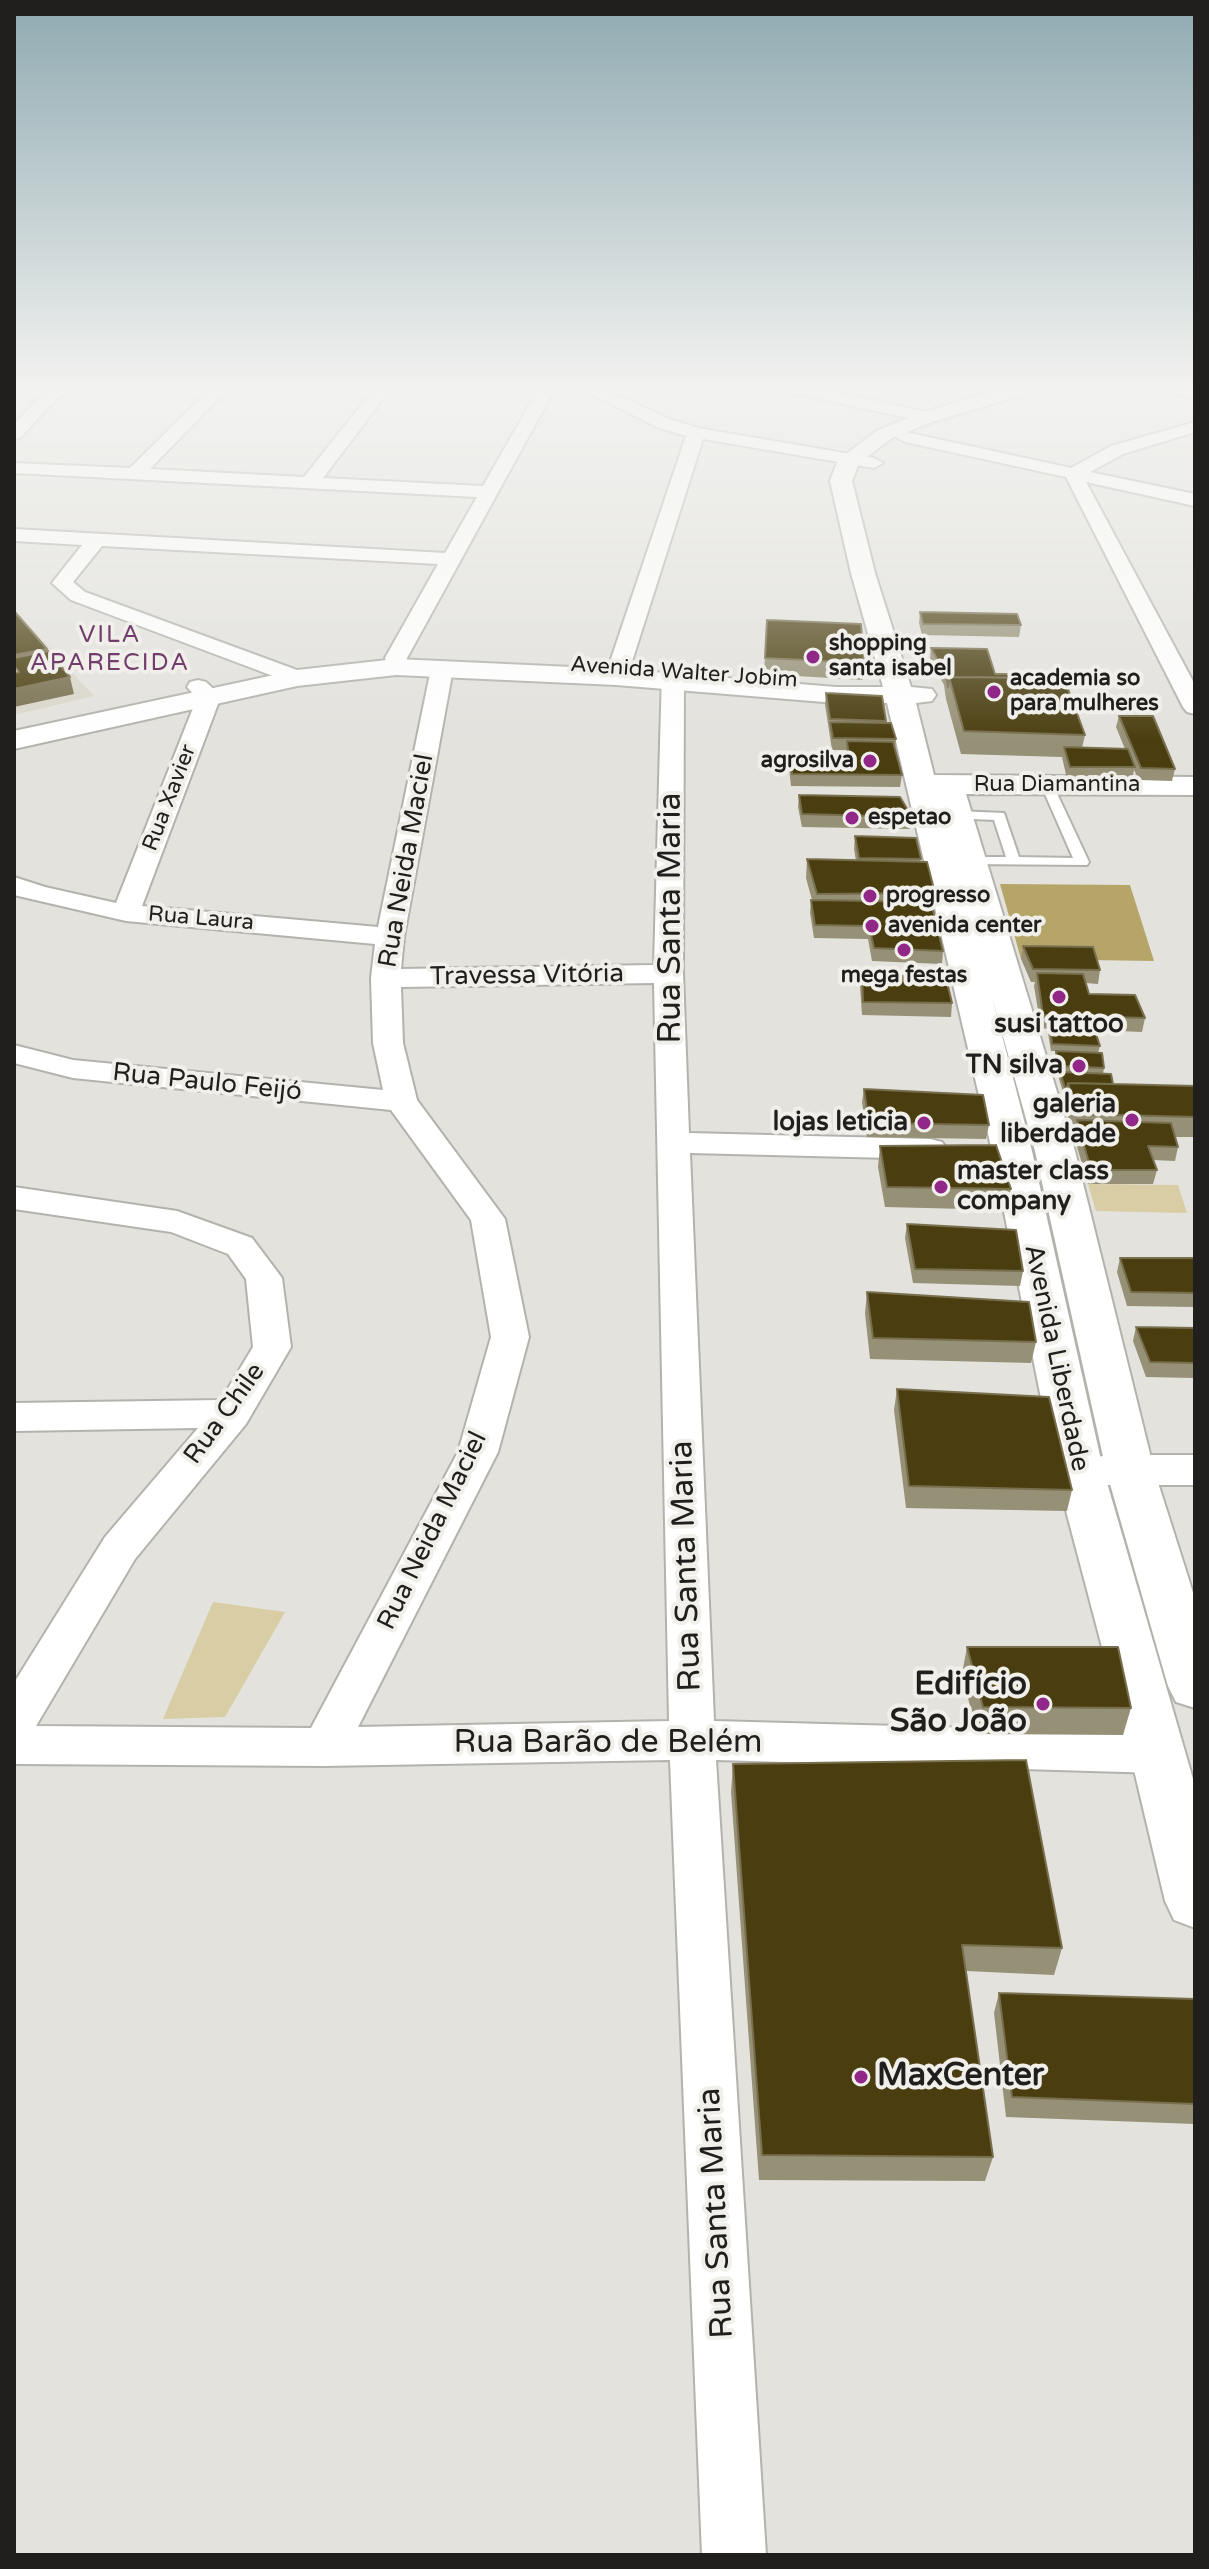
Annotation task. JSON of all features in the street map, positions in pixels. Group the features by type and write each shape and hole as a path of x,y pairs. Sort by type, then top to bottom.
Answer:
{"main road":[{"name":"Avenida Liberdade","path":"849,503 895,631 910,695 941,795 970,861 1055,1151 1130,1470 1195,1686"},
{"name":"Avenida Walter Jobim","path":"396,663 442,669 617,672"},
{"name":"Avenida Walter Jobim","path":"14,727 287,675 396,663 617,672 836,695 910,695"},
{"name":"Avenida Walter Jobim","path":"14,740 204,692"},
{"name":"Rua Diamantina","path":"941,795 1047,785 1195,786"},
{"name":"Avenida Liberdade","path":"941,795 986,1151 1079,1469 1177,1765 1195,1901"}],"street":[{"path":"396,663 450,559 484,503"},
{"path":"617,672 673,503"},
{"path":"1088,503 1195,707"},
{"path":"14,535 450,559"},
{"path":"96,540 62,583 78,596 287,675"},
{"name":"Rua Neida Maciel","path":"324,1747 478,1452 510,1337 488,1219 401,1101 388,1043 386,978 390,937 442,669"},
{"name":"Rua Santa Maria","path":"673,677 668,974 676,1143 692,1740 734,2555"},
{"name":"Rua Xavier","path":"126,913 204,692"},
{"name":"Rua Laura","path":"14,885 37,894 126,913 390,937"},
{"name":"Travessa Vitória","path":"386,978 668,974"},
{"name":"Rua Paulo Feijó","path":"14,1054 73,1069 401,1101"},
{"path":"676,1143 1055,1151"},
{"name":"Rua Chile","path":"14,1198 177,1222 240,1246 264,1278 272,1347 232,1414 120,1548 14,1722"},
{"path":"14,1417 232,1414"},
{"path":"1079,1469 1195,1470"},
{"name":"Rua Barão de Belém","path":"14,1745 324,1747 692,1740 1177,1765"}],"lane":[{"path":"970,861 1082,862 1047,785"},
{"path":"941,795 999,816 1014,861"}],"shaded area":[{"path":"14,609 94,696 14,715"},
{"path":"1000,884 1130,885 1154,961 1021,959"},
{"path":"1088,1184 1178,1185 1187,1213 1096,1211"},
{"path":"213,1602 285,1612 225,1717 163,1719"}],"building":[{"path":"14,611 47,649 14,655"},
{"path":"920,612 1017,614 1021,625 923,624"},
{"path":"767,620 861,624 864,663 765,658"},
{"path":"931,648 987,649 995,674 1042,674 1044,678 949,677 948,687 946,674"},
{"path":"48,651 70,677 14,689 14,673 19,672 14,658"},
{"path":"949,677 1064,678 1085,735 964,731"},
{"path":"826,693 882,696 886,721 830,719"},
{"path":"1119,716 1153,716 1175,769 1141,768"},
{"path":"830,722 891,723 896,739 833,738"},
{"path":"847,741 893,742 902,775 792,774 790,756 849,757"},
{"path":"1064,747 1128,749 1135,767 1070,767"},
{"path":"799,795 900,797 912,817 802,814"},
{"path":"855,836 916,838 921,859 859,858"},
{"path":"807,859 927,862 935,893 817,894"},
{"path":"811,900 931,902 943,951 874,948 869,926 815,925"},
{"path":"1023,946 1093,947 1100,970 1033,969"},
{"path":"862,973 946,978 952,1003 863,1002"},
{"path":"1037,973 1083,974 1089,994 1135,995 1145,1018 1043,1015"},
{"path":"1050,1026 1094,1028 1100,1046 1052,1044"},
{"path":"1056,1051 1102,1053 1104,1068 1058,1066"},
{"path":"1060,1072 1111,1074 1113,1084 1068,1083 1066,1091"},
{"path":"1068,1083 1195,1086 1195,1117 1078,1114"},
{"path":"864,1089 983,1095 989,1125 869,1123"},
{"path":"1077,1120 1171,1123 1178,1147 1148,1146 1157,1170 1091,1170"},
{"path":"996,1145 1011,1189 887,1187 880,1146"},
{"path":"907,1224 1016,1230 1023,1271 915,1269"},
{"path":"1120,1258 1195,1258 1195,1293 1131,1292"},
{"path":"867,1292 1029,1302 1036,1342 873,1338"},
{"path":"1136,1327 1195,1328 1195,1363 1150,1362"},
{"path":"897,1389 1049,1397 1072,1490 909,1486"},
{"path":"967,1647 1118,1647 1131,1708 983,1707"},
{"name":"MaxCenter","path":"1026,1760 1062,1948 962,1945 993,2157 762,2155 733,1764"},
{"path":"999,1993 1195,1999 1195,2104 1012,2097"}],"place":[{"name":"shopping santa isabel","path":"813,657"},
{"name":"academia so para mulheres","path":"994,692"},
{"name":"agrosilva","path":"870,761"},
{"name":"espetao","path":"852,818"},
{"name":"progresso","path":"870,896"},
{"name":"avenida center","path":"872,926"},
{"name":"mega festas","path":"904,950"},
{"name":"susi tattoo","path":"1059,997"},
{"name":"TN silva","path":"1079,1066"},
{"name":"galeria liberdade","path":"1132,1120"},
{"name":"lojas leticia","path":"924,1123"},
{"name":"master class company","path":"941,1187"},
{"name":"Edifício São João","path":"1043,1704"},
{"name":"MaxCenter","path":"861,2077"}],"district":[{"name":"VILA APARECIDA","path":"110,650"}]}
